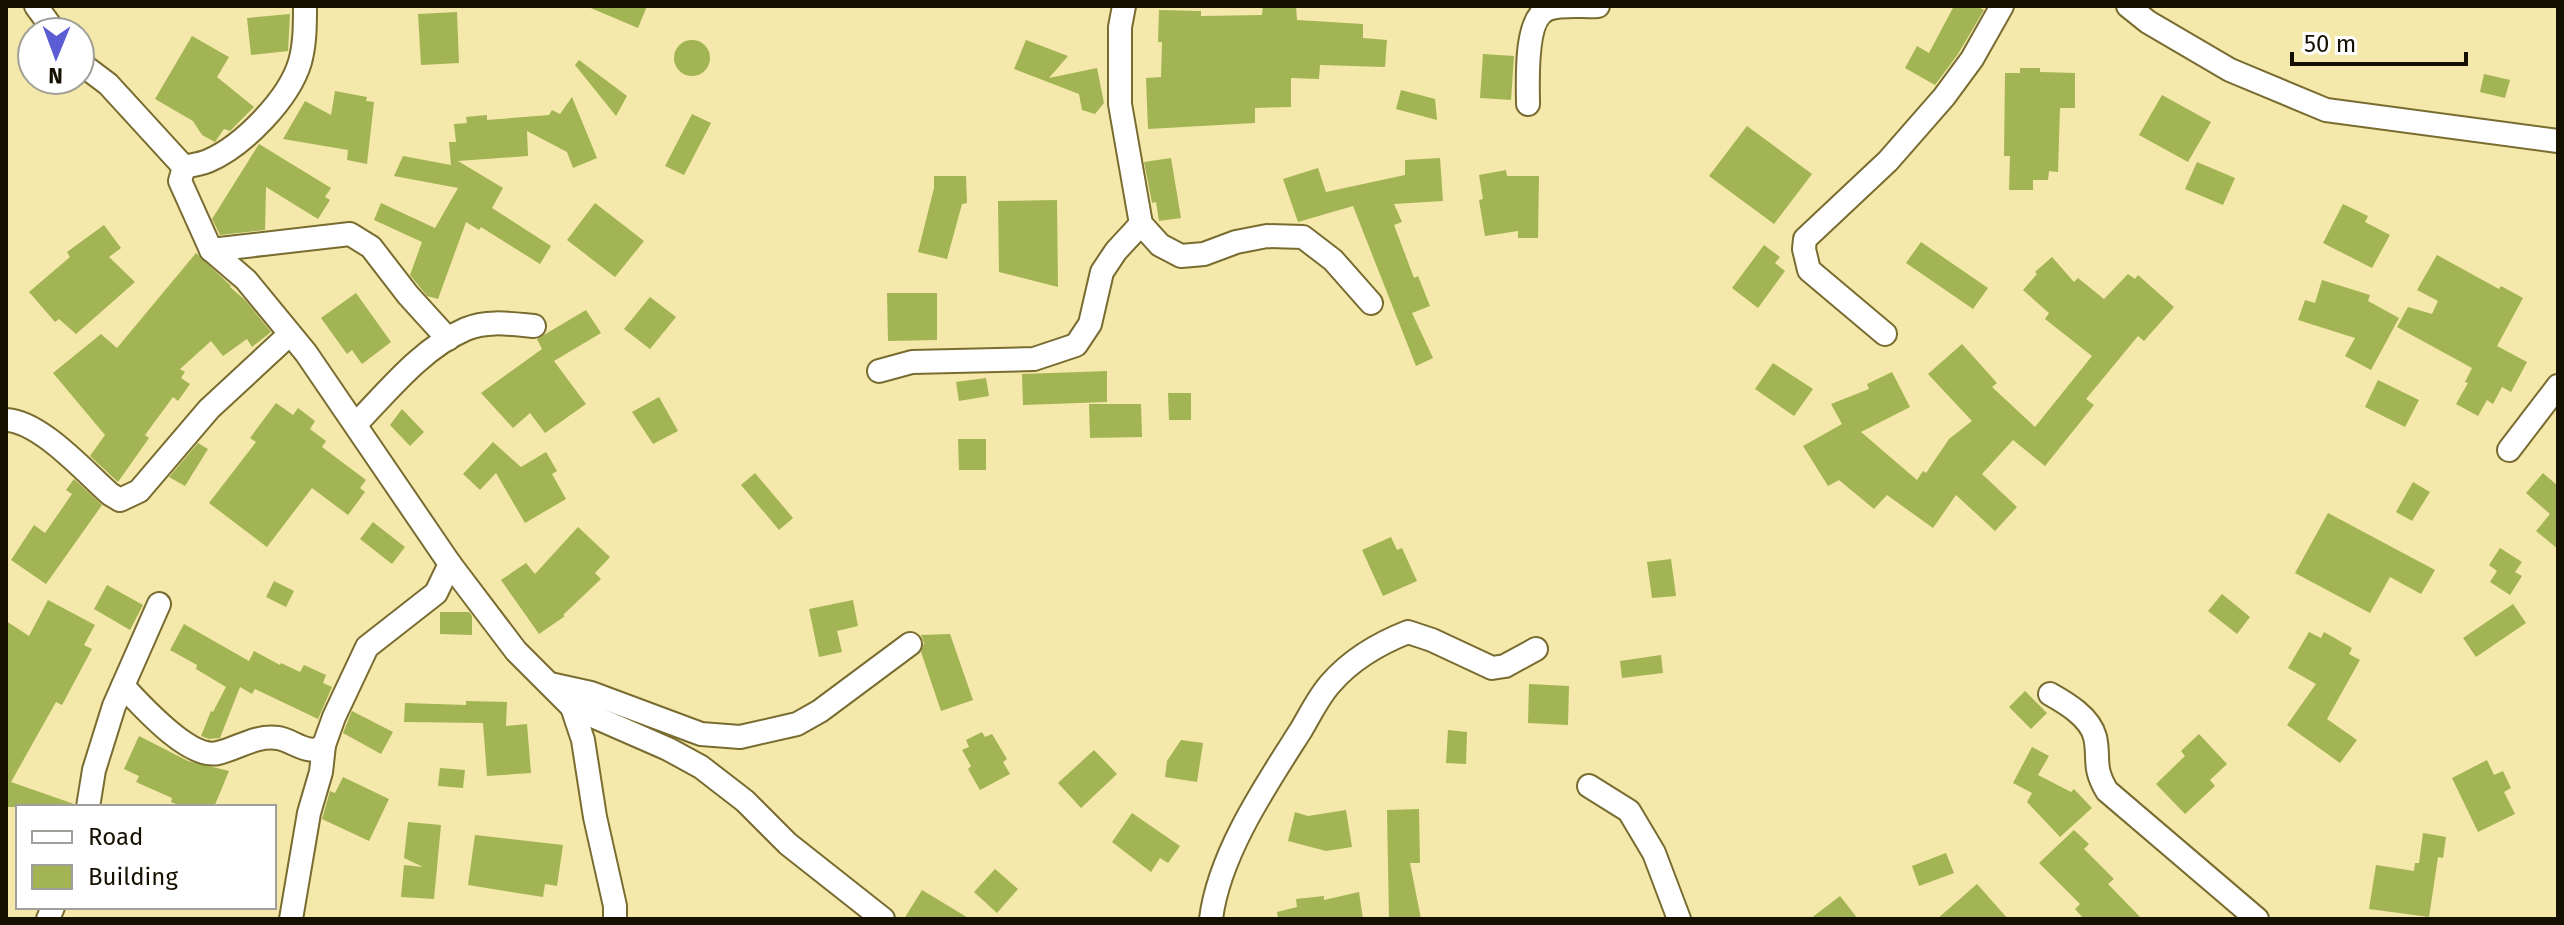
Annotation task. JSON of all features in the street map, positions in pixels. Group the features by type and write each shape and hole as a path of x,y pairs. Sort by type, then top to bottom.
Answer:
{"street":[{"path":"184,167 209,161 245,137 274,107 293,80 300,61 305,6"},
{"path":"1124,6 1120,27 1120,104 1141,224 1160,245 1181,256 1204,254 1236,242 1267,236 1303,237 1333,260 1371,303"},
{"path":"1528,104 1528,53 1541,13 1550,8 1598,6"},
{"path":"1885,334 1809,270 1805,239 1888,161 1944,97 1972,59 2002,6"},
{"path":"2128,6 2148,22 2230,70 2326,110 2558,141"},
{"path":"96,75 108,84 184,167"},
{"path":"184,167 180,181 211,250 246,280 290,334 496,627 548,684 572,707 701,767 745,801 788,844 883,919"},
{"path":"879,371 912,362 1034,359 1076,345 1090,324 1102,272 1141,224"},
{"path":"211,250 350,234 371,247 408,295 448,339"},
{"path":"356,424 421,360 448,339 468,328 492,324 534,326"},
{"path":"6,420 15,420 48,438 120,500 139,491 209,409 290,334"},
{"path":"2509,450 2558,386"},
{"path":"291,919 301,853 321,772 324,745 334,717 367,647 436,593 450,564"},
{"path":"88,805 94,770 123,686 159,604"},
{"path":"1211,919 1214,897 1233,848 1274,771 1331,683 1371,649 1408,632 1492,668 1505,666 1536,649"},
{"path":"548,684 591,693 701,734 740,737 797,724 820,711 910,644"},
{"path":"123,686 163,726 200,752 216,754 261,737 281,739 308,750 320,749 324,745"},
{"path":"2050,694 2070,706 2088,723 2095,736 2095,763 2107,791 2257,919"},
{"path":"572,707 583,740 615,919"},
{"path":"1589,786 1629,811 1654,853 1679,919"}],"building":[{"path":"586,6 647,6 638,28"},
{"path":"1263,6 1296,6 1297,20 1363,24 1363,38 1387,40 1385,67 1320,65 1319,79 1291,78 1291,107 1255,108 1255,123 1148,129 1146,78 1161,77 1159,10 1201,11 1201,16 1262,15"},
{"path":"1954,6 1977,6 1984,10 1935,85 1905,68 1917,46 1929,53"},
{"path":"457,12 459,63 421,65 418,14"},
{"path":"290,14 288,51 251,55 247,18"},
{"path":"192,36 229,57 217,77 254,107 230,131 224,129 215,142 202,135 193,121 155,99"},
{"path":"692,40 705,45 710,58 705,71 692,76 679,71 674,58 679,45"},
{"path":"1026,40 1068,56 1049,78 1097,68 1104,103 1095,114 1082,110 1079,94 1014,69"},
{"path":"1483,54 1514,56 1511,100 1480,98"},
{"path":"579,60 627,96 616,116 575,65"},
{"path":"2020,68 2075,73 2075,108 2060,108 2058,172 2049,171 2048,180 2033,180 2033,190 2009,190 2010,156 2004,156 2005,73 2020,73"},
{"path":"2484,74 2510,80 2505,98 2480,92"},
{"path":"1401,90 1435,99 1437,120 1396,109"},
{"path":"335,91 367,97 366,101 374,102 367,164 347,160 348,150 283,139 305,101 331,115"},
{"path":"2162,95 2211,122 2188,162 2139,135"},
{"path":"572,97 597,158 573,168 567,152 527,131 528,156 458,161 503,188 492,208 551,246 540,264 481,227 479,230 466,222 438,299 427,296 410,275 422,242 374,220 381,203 435,228 458,188 394,176 403,156 451,165 449,142 456,142 454,124 467,123 466,117 487,115 487,120 549,115 552,110 560,114"},
{"path":"692,114 711,123 684,175 665,166"},
{"path":"1747,126 1812,174 1774,224 1709,176"},
{"path":"259,144 331,188 325,197 330,200 318,219 266,187 265,230 220,235 212,219"},
{"path":"1171,158 1181,218 1159,221 1144,162"},
{"path":"1440,158 1443,201 1394,204 1402,222 1394,225 1414,278 1418,276 1430,306 1412,313 1433,358 1416,366 1353,206 1298,222 1283,179 1318,168 1326,192 1405,175 1405,160"},
{"path":"2197,162 2235,178 2223,205 2185,189"},
{"path":"1506,170 1507,176 1539,176 1538,238 1518,238 1518,231 1485,236 1479,200 1483,199 1479,175"},
{"path":"934,176 966,176 967,203 962,204 947,259 918,252 934,188"},
{"path":"1057,200 1058,287 999,272 998,201"},
{"path":"595,203 644,241 615,277 567,240"},
{"path":"2343,204 2368,216 2365,222 2390,235 2372,268 2323,243"},
{"path":"104,225 121,248 109,257 135,282 76,334 59,319 55,322 29,292 70,257 67,252"},
{"path":"1921,242 1988,288 1973,309 1906,263"},
{"path":"1764,245 1780,257 1775,263 1785,271 1758,308 1732,288"},
{"path":"196,253 245,300 271,332 252,347 247,339 223,356 211,341 180,369 185,372 181,378 190,384 178,401 173,397 145,435 149,438 118,482 90,456 105,435 53,373 101,334 117,348"},
{"path":"2437,255 2499,289 2501,286 2523,298 2497,346 2527,362 2511,392 2502,387 2493,404 2487,400 2478,416 2456,404 2468,383 2465,382 2472,368 2397,327 2408,307 2432,314 2438,301 2417,290"},
{"path":"2052,257 2074,282 2078,278 2104,299 2128,274 2135,279 2138,275 2174,307 2144,341 2138,336 2086,399 2094,405 2045,466 2013,440 1982,474 2017,507 1995,531 1956,495 1933,528 1887,495 1874,509 1839,480 1828,486 1803,446 1842,424 1831,404 1869,389 1867,384 1892,372 1910,407 1861,432 1917,480 1923,471 1926,473 1949,439 1972,421 1928,374 1962,344 1997,383 1992,387 2035,427 2092,356 2045,319 2049,313 2023,290 2037,274 2035,272"},
{"path":"2322,280 2370,295 2368,301 2399,318 2371,370 2345,356 2355,338 2298,320 2305,300 2315,303"},
{"path":"356,293 391,342 362,364 352,350 347,354 321,318"},
{"path":"887,293 937,293 937,340 888,341"},
{"path":"650,297 676,317 650,349 624,329"},
{"path":"586,310 601,333 554,361 586,404 545,433 530,413 513,428 481,393 542,349 537,339"},
{"path":"1773,363 1813,389 1794,416 1755,389"},
{"path":"1107,371 1107,402 1023,405 1022,374"},
{"path":"986,378 989,396 959,401 956,382"},
{"path":"2378,380 2419,400 2405,427 2365,407"},
{"path":"1168,393 1191,393 1191,420 1169,420"},
{"path":"659,397 678,431 653,444 632,412"},
{"path":"276,403 293,415 298,408 315,421 310,429 326,441 322,447 366,480 360,488 365,492 348,515 312,488 267,547 209,503 256,442 250,438"},
{"path":"1089,404 1141,404 1142,437 1090,438"},
{"path":"402,409 424,432 410,446 390,425"},
{"path":"958,439 986,439 986,470 959,470"},
{"path":"493,442 521,467 546,452 557,471 552,474 566,499 525,523 496,473 480,490 463,474"},
{"path":"198,443 208,449 185,486 169,477"},
{"path":"755,473 793,518 779,530 741,485"},
{"path":"2543,473 2558,486 2558,549 2536,531 2550,514 2526,493"},
{"path":"74,479 102,505 46,584 11,560 34,525 45,533 72,494 66,490"},
{"path":"2413,482 2430,492 2412,521 2396,512"},
{"path":"2328,513 2435,570 2421,594 2390,577 2370,613 2295,573"},
{"path":"373,522 405,547 392,564 360,539"},
{"path":"578,527 610,557 595,573 601,579 565,616 539,634 501,580 526,563 535,574"},
{"path":"1391,537 1397,550 1402,548 1417,581 1383,596 1362,550"},
{"path":"2500,548 2522,562 2515,572 2522,576 2510,595 2490,582 2497,571 2489,565"},
{"path":"1671,559 1676,596 1652,598 1647,562"},
{"path":"274,581 294,591 286,607 266,597"},
{"path":"107,585 143,605 130,630 94,609"},
{"path":"2222,594 2250,617 2237,634 2208,611"},
{"path":"48,600 95,625 84,645 92,649 62,705 56,702 11,782 74,805 6,807 6,621 29,636"},
{"path":"853,600 858,626 837,631 842,652 819,657 809,609"},
{"path":"2513,604 2526,623 2476,657 2463,638"},
{"path":"440,612 469,612 472,616 472,635 440,634"},
{"path":"184,624 249,661 254,651 300,672 304,665 326,675 323,683 332,687 318,719 255,689 252,694 240,687 220,738 201,736 211,711 226,687 170,650"},
{"path":"2309,632 2321,638 2324,632 2352,648 2349,654 2360,660 2327,719 2357,740 2340,763 2287,725 2316,684 2288,668"},
{"path":"950,634 973,700 941,711 921,652 924,643 921,635"},
{"path":"1661,655 1663,673 1622,678 1620,661"},
{"path":"1529,684 1569,686 1568,725 1528,723"},
{"path":"2025,691 2047,713 2031,729 2009,707"},
{"path":"466,701 507,702 506,726 527,724 531,773 487,776 483,723 404,722 405,703 466,705"},
{"path":"352,711 393,732 381,754 343,733"},
{"path":"1448,730 1467,732 1466,764 1446,763"},
{"path":"982,732 985,737 992,734 1007,759 1003,762 1010,774 980,790 962,750 969,747 966,740"},
{"path":"2199,734 2227,764 2210,780 2215,786 2185,814 2156,784 2185,756 2181,751"},
{"path":"139,736 188,761 229,771 215,805 179,805 171,802 172,798 136,782 139,776 124,769"},
{"path":"1181,740 1203,743 1197,782 1165,777 1167,761"},
{"path":"2032,747 2049,756 2038,775 2071,792 2074,789 2092,808 2060,837 2027,802 2032,793 2013,783"},
{"path":"1094,750 1117,774 1081,808 1058,783"},
{"path":"2487,760 2494,775 2503,771 2511,788 2504,792 2515,814 2478,832 2452,778"},
{"path":"440,768 465,770 463,788 438,786"},
{"path":"343,777 389,799 369,841 322,819 330,791 335,793"},
{"path":"1419,809 1420,863 1410,863 1421,919 1389,919 1387,810"},
{"path":"1346,810 1352,847 1326,851 1288,841 1295,812 1308,816"},
{"path":"1132,813 1180,846 1168,863 1160,858 1151,872 1112,842"},
{"path":"408,822 441,825 434,899 401,897 404,865 423,867 404,858"},
{"path":"2074,830 2089,844 2084,849 2114,879 2108,884 2142,919 2084,919 2075,909 2080,904 2039,863"},
{"path":"2423,833 2446,837 2443,858 2438,857 2429,917 2369,909 2376,865 2414,871 2415,863 2419,863"},
{"path":"475,835 563,845 557,886 545,884 543,897 468,885"},
{"path":"1946,853 1954,873 1919,886 1912,866"},
{"path":"995,869 1018,889 997,913 974,892"},
{"path":"1977,884 2008,919 1937,919"},
{"path":"922,890 970,919 904,919"},
{"path":"1359,892 1363,919 1278,919 1277,912 1297,907 1296,899 1324,896 1324,900"},
{"path":"1840,896 1858,919 1810,919"}]}
